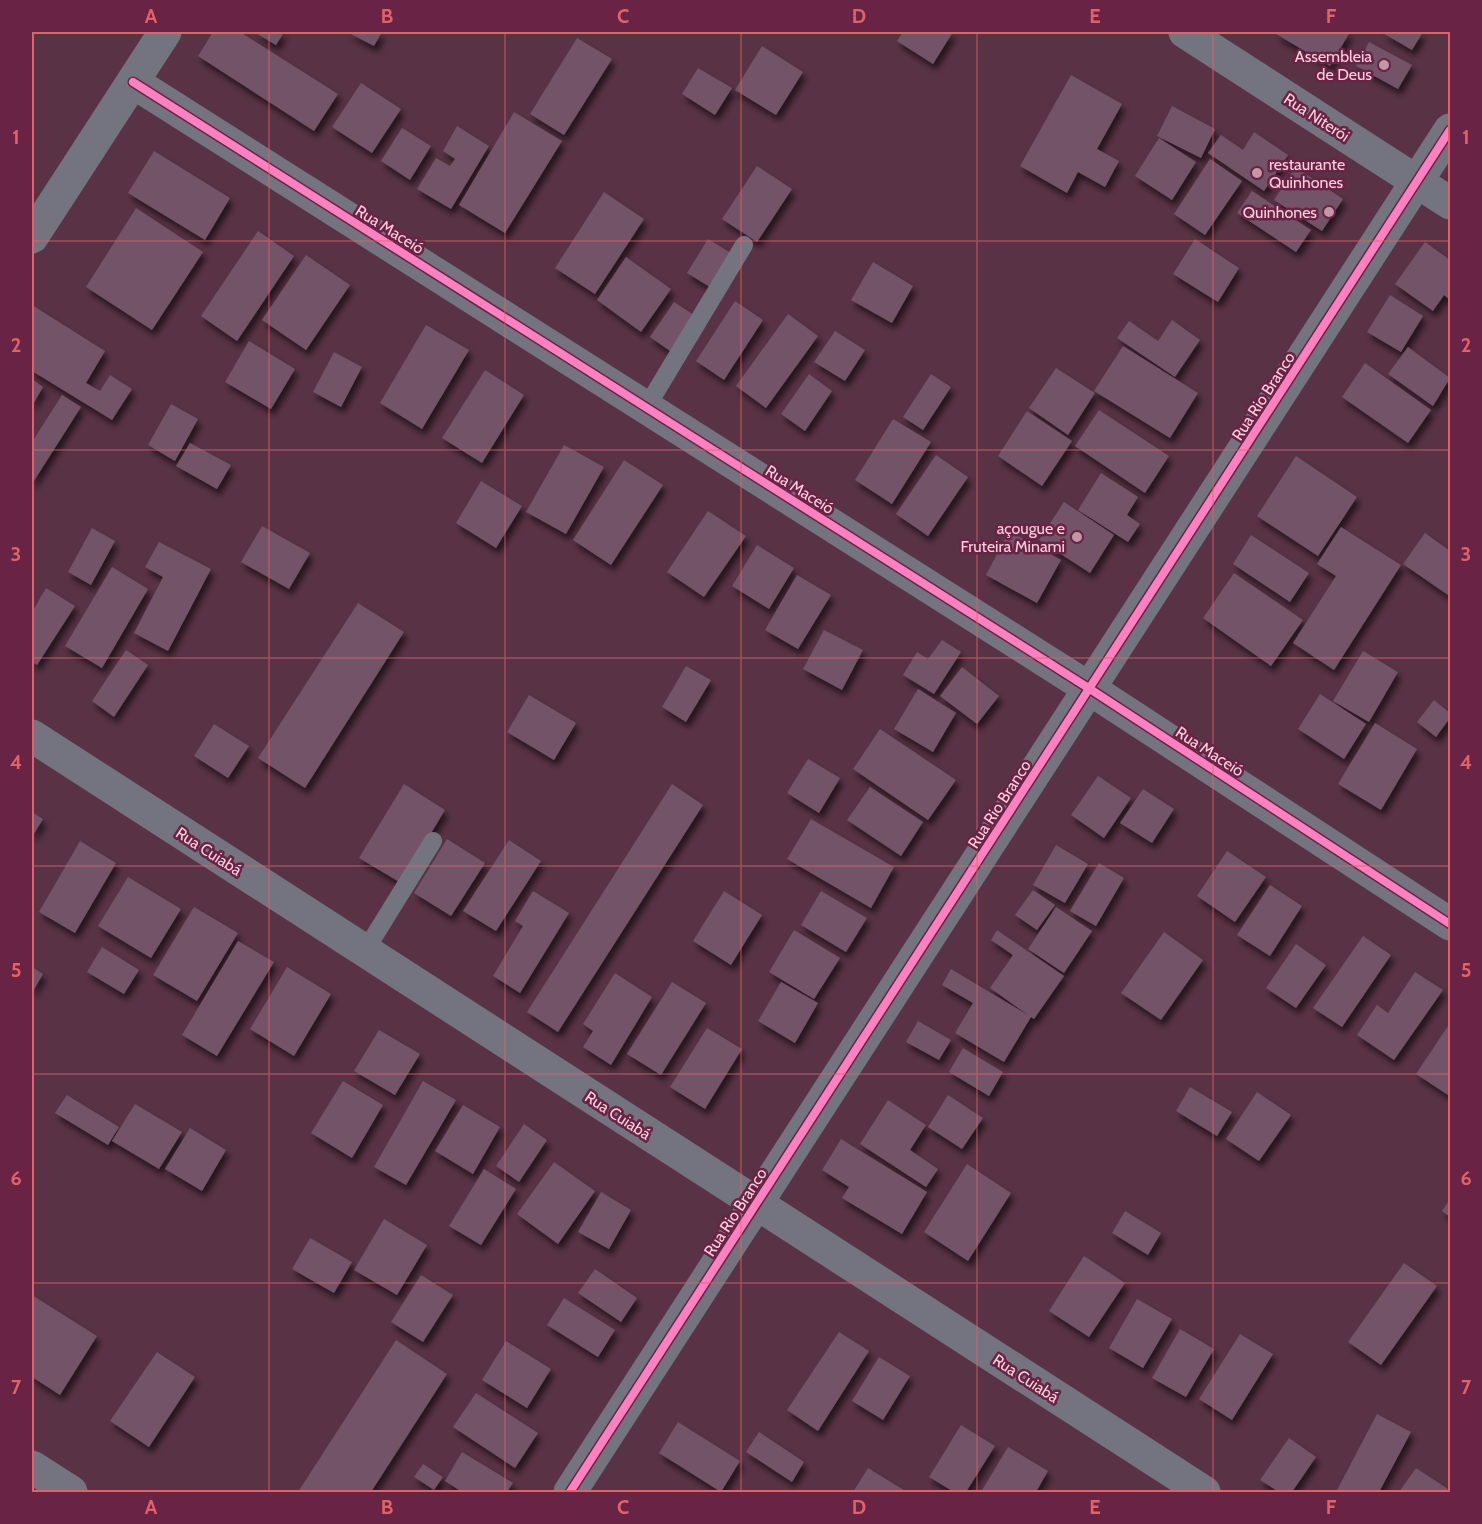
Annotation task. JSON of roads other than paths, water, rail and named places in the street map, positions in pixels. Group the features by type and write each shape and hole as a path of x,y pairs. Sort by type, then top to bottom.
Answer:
{"street":[{"path":"32,237 165,32"},
{"name":"Rua Niterói","path":"1185,32 1450,203"},
{"name":"Rua Maceió","path":"133,81 1089,689 1450,924"},
{"name":"Rua Rio Branco","path":"570,1492 1450,130"},
{"name":"Rua Cuiabá","path":"32,736 1204,1492"},
{"path":"32,1467 71,1492"}],"lane":[{"path":"646,408 744,245"},
{"path":"365,951 433,841"}],"place":[{"name":"Assembleia de Deus","path":"1384,65"},
{"name":"restaurante Quinhones","path":"1257,173"},
{"name":"Quinhones","path":"1329,212"},
{"name":"açougue e Fruteira Minami","path":"1077,537"}]}
